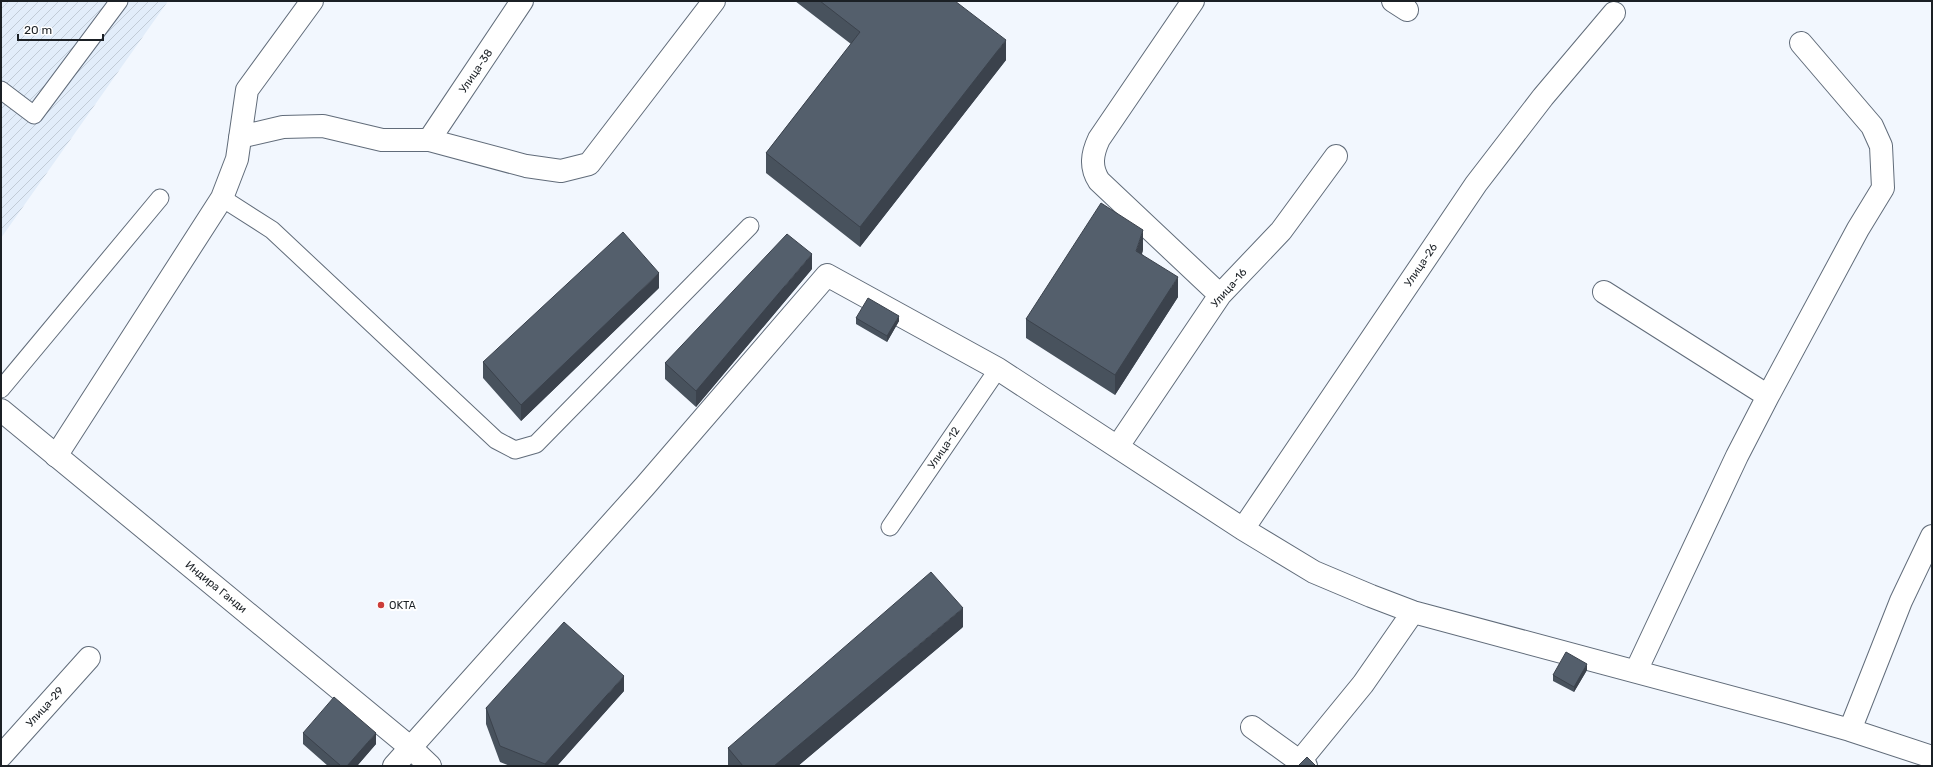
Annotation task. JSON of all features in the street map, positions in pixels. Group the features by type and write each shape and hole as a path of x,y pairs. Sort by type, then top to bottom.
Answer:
{"street":[{"path":"56,456 222,198 236,159 247,90 312,1"},
{"name":"Улица-38","path":"429,140 522,1"},
{"path":"240,137 283,127 323,126 382,140 429,140 526,166 561,171 589,164 714,1"},
{"path":"1193,1 1099,139 1093,150 1092,162 1094,172 1099,181 1220,295"},
{"name":"Улица-26","path":"1243,529 1476,184 1543,97 1614,13"},
{"path":"1636,671 1737,456 1858,229 1883,188 1881,146 1872,126 1801,43"},
{"name":"Улица-16","path":"1118,446 1220,295 1281,231 1336,156"},
{"path":"394,766 644,486 827,275 998,369 1243,529 1314,572 1413,612 1850,730 1924,760"},
{"path":"1604,292 1768,396"},
{"name":"Индира Ганди","path":"1,410 411,748 430,766"},
{"path":"1850,730 1901,601 1932,536"},
{"path":"1252,727 1303,764 1363,684 1413,612"},
{"name":"Улица-29","path":"1,756 90,658"}],"lane":[{"path":"1,90 34,116 119,1"},
{"path":"1,389 160,198"},
{"path":"222,198 272,230 496,440 515,450 536,444 750,226"},
{"name":"Улица-12","path":"890,527 998,369"}],"shaded area":[{"path":"1,1 168,1 1,238"}],"building":[{"path":"820,1 955,1 1006,40 860,227 766,153 860,32"},
{"path":"1101,203 1143,230 1136,251 1178,277 1115,375 1026,319"},
{"path":"623,232 659,273 521,405 483,362"},
{"path":"787,234 812,254 696,391 665,363"},
{"path":"868,298 899,316 887,336 856,318"},
{"path":"931,572 963,608 774,766 743,766 728,748"},
{"path":"564,622 624,676 545,764 500,746 486,708"},
{"path":"1566,652 1587,664 1574,687 1553,675"},
{"path":"334,697 376,733 347,766 341,766 303,733"},
{"path":"1307,757 1316,766 1298,766"}],"place":[{"name":"OKTA","path":"381,605"}]}
